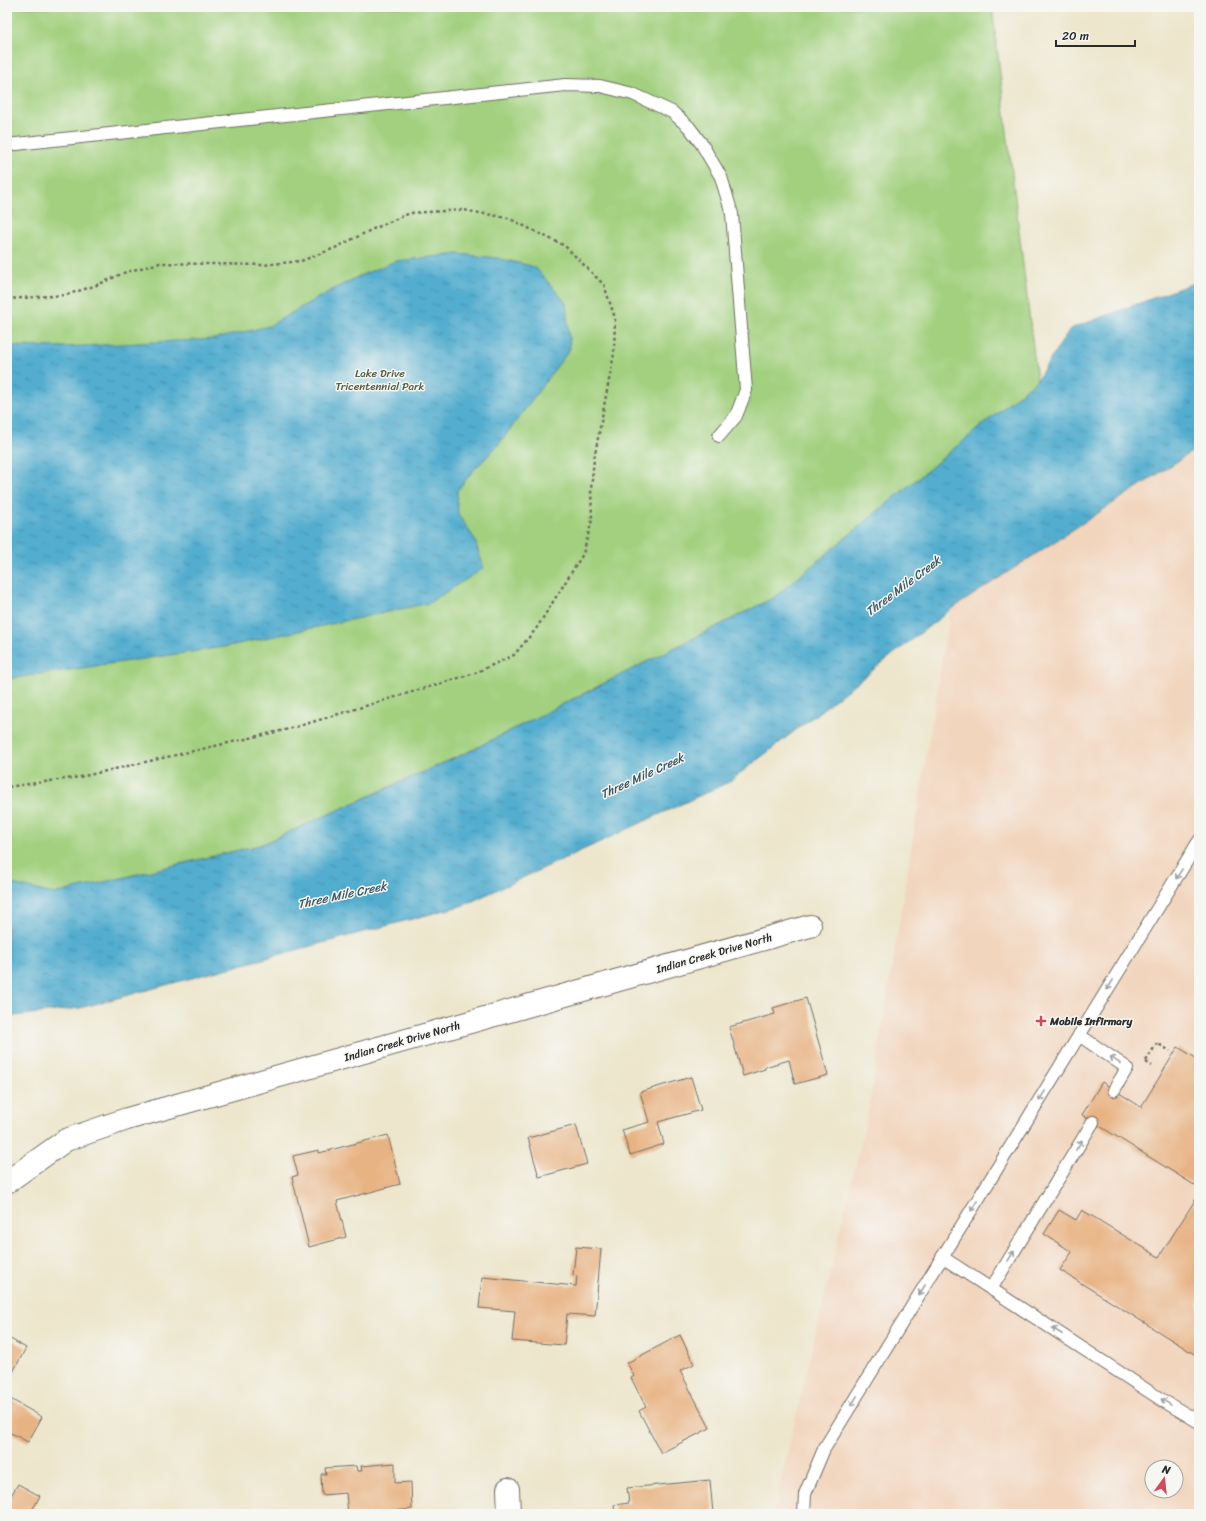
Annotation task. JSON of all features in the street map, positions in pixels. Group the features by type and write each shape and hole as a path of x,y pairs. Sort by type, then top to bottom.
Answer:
{"street":[{"name":"Indian Creek Drive North","path":"7,1182 66,1140 127,1119 810,926"},
{"path":"508,1489 510,1514"}],"lane":[{"path":"7,146 565,85 600,86 633,94 672,112 689,127 701,143 722,177 732,214 746,390 736,416 719,436"},
{"path":"804,1514 805,1494 824,1449 1199,841"},
{"path":"1079,1035 1127,1068 1114,1090"},
{"path":"991,1289 1093,1122"},
{"path":"942,1257 1199,1422"}],"path":[{"path":"7,299 66,295 97,285 126,272 160,263 263,265 301,261 335,248 410,213 463,210 508,218 565,246 604,285 615,318 614,354 594,459 591,489 592,520 583,554 536,629 514,655 475,673 289,729 80,777 7,787"},
{"path":"1152,1066 1145,1061 1157,1043 1170,1052"}],"shaded area":[{"name":"Mobile Infirmary","path":"1199,447 1199,1514 773,1514 869,1108 950,610"}],"green space":[{"name":"Lake Drive Tricentennial Park","path":"7,7 992,7 1037,380 773,598 468,752 260,845 54,894 7,883"}],"water":[{"path":"458,254 498,258 535,267 566,303 570,349 499,444 472,472 457,491 458,514 474,538 484,568 429,603 224,647 7,679 7,346 64,347 214,339 269,326 359,276 396,261"},
{"name":"Three Mile Creek","path":"1199,281 1199,447 950,610 729,782 464,905 80,1008 7,1017 7,883 54,894 260,845 468,752 773,598 1037,380 1070,329"}],"building":[{"path":"806,998 828,1075 795,1084 789,1060 765,1067 765,1069 743,1076 729,1027 775,1014 773,1008"},
{"path":"1178,1047 1199,1060 1199,1188 1082,1115 1102,1082 1141,1107"},
{"path":"691,1077 701,1110 658,1122 664,1144 630,1155 622,1130 649,1122 640,1092"},
{"path":"576,1125 587,1164 539,1177 528,1138"},
{"path":"388,1135 400,1184 337,1201 346,1237 309,1247 292,1177 298,1175 293,1156 319,1150 319,1153"},
{"path":"1199,1194 1199,1357 1060,1270 1072,1252 1044,1234 1059,1210 1076,1220 1082,1210 1159,1257"},
{"path":"576,1247 601,1249 595,1316 567,1314 564,1345 512,1341 515,1311 479,1308 482,1277 576,1286 577,1276 573,1275"},
{"path":"680,1335 694,1364 680,1371 710,1428 661,1453 639,1411 646,1407 631,1378 634,1376 627,1363"},
{"path":"7,1337 26,1348 7,1383"},
{"path":"7,1397 42,1417 28,1442 7,1431"},
{"path":"395,1463 395,1483 411,1482 412,1509 392,1511 392,1514 348,1514 346,1493 322,1495 321,1474 326,1474 325,1468 356,1466 357,1471 362,1471 361,1466"},
{"path":"710,1480 713,1514 615,1514 614,1505 629,1503 627,1488"},
{"path":"18,1484 40,1496 30,1514 7,1514 7,1498 9,1499"}],"place":[{"name":"Mobile Infirmary","path":"1041,1021"}]}
